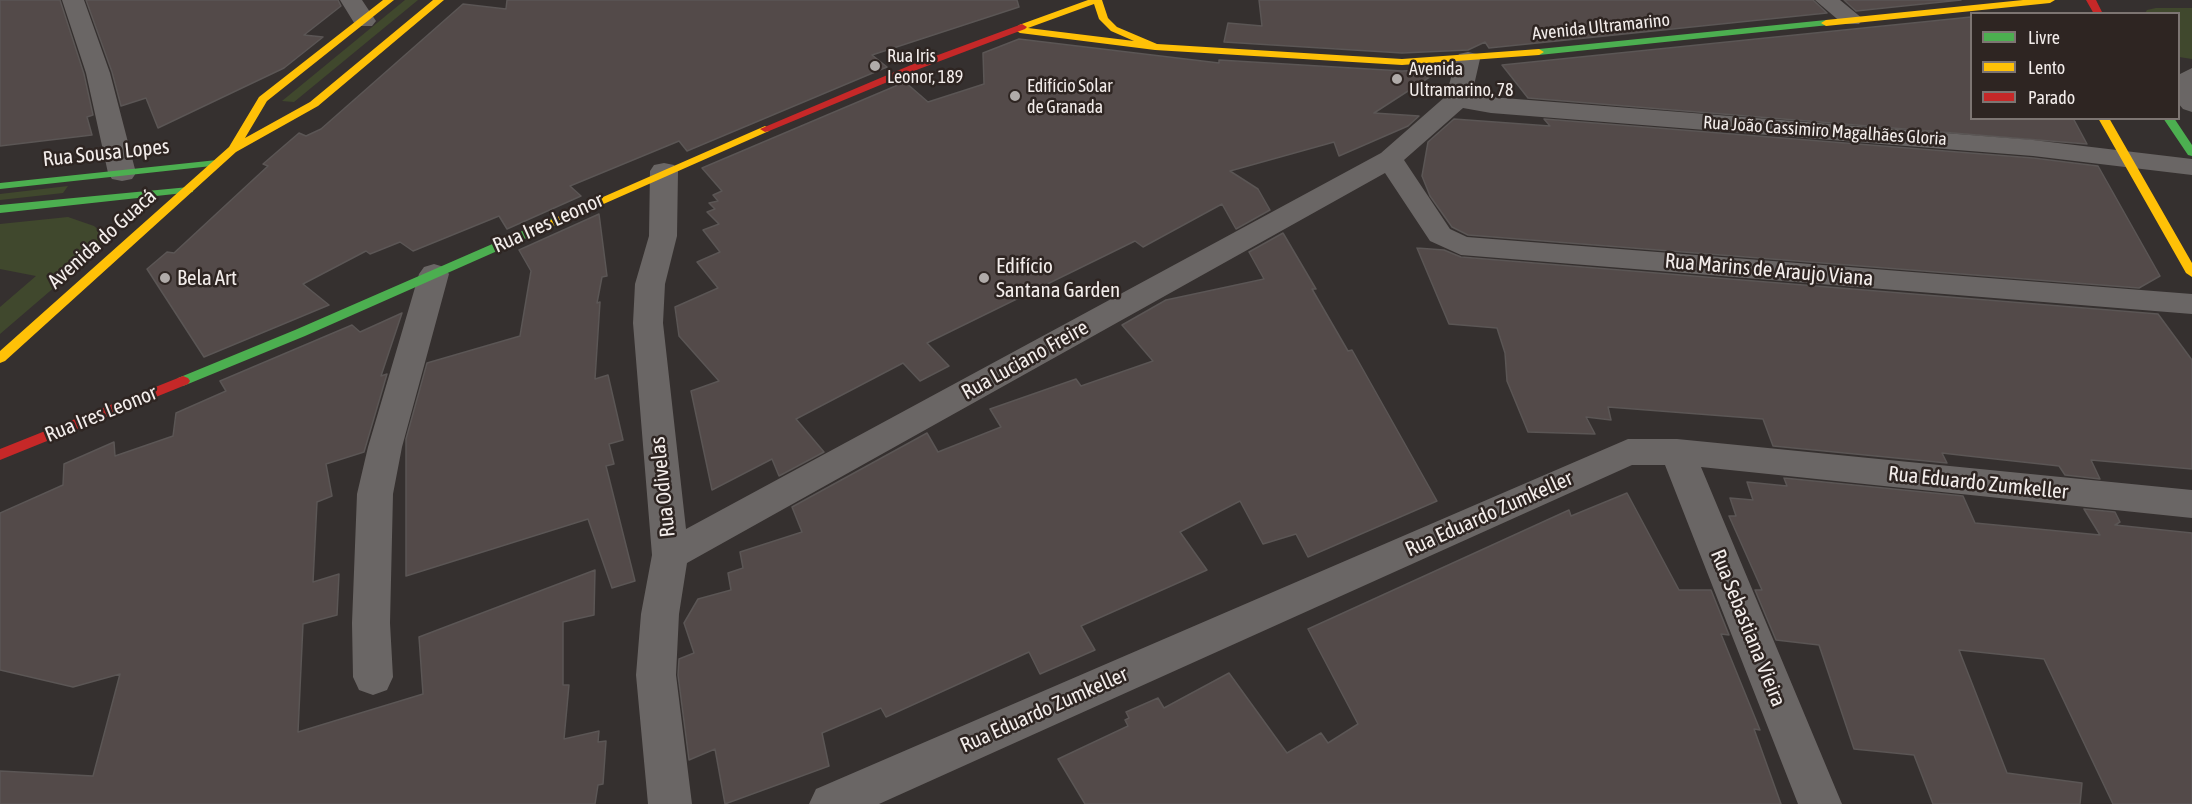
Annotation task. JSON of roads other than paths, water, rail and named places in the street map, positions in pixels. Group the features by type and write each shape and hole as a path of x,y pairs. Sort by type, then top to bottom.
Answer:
{"street":[{"path":"73,0 98,73 122,172"},
{"path":"351,0 364,21"},
{"name":"Avenida do Guacá","path":"232,150 263,99 389,0"},
{"name":"Avenida do Guacá","path":"0,358 232,150 314,104 439,0"},
{"name":"Avenida Ultramarino","path":"1098,0 1104,19 1114,29 1155,47"},
{"name":"Rua Ires Leonor","path":"0,455 300,333 664,171 915,67 1098,0"},
{"path":"1826,0 1851,18"},
{"name":"Avenida Ultramarino","path":"1015,30 1155,47 1402,62 1468,59 2002,2 2047,4"},
{"path":"1458,99 1468,59"},
{"path":"2192,75 2186,81 2183,92 2192,104"},
{"name":"Rua Luciano Freire","path":"670,555 1390,159 1458,99"},
{"name":"Rua João Cassimiro Magalhães Gloria","path":"1458,99 1491,105 2033,148 2192,167"},
{"path":"2104,120 2192,273"},
{"path":"2169,120 2192,153"},
{"name":"Rua Marins de Araujo Viana","path":"1390,159 1440,235 1461,246 2192,304"},
{"name":"Rua Sousa Lopes","path":"0,186 217,163"},
{"name":"Rua Odivelas","path":"664,171 663,236 650,284 648,323 670,555 660,614 656,675 669,804"},
{"path":"0,209 189,190"},
{"path":"373,677 371,623 375,494 385,447 434,274"},
{"name":"Rua Eduardo Zumkeller","path":"831,804 1628,452 1677,452 2192,504"},
{"name":"Rua Sebastiana Vieira","path":"1677,452 1820,804"}],"place":[{"name":"Rua Iris Leonor, 189","path":"875,66"},
{"name":"Avenida Ultramarino, 78","path":"1397,79"},
{"name":"Edifício Solar de Granada","path":"1015,96"},
{"name":"Bela Art","path":"165,278"},
{"name":"Edifício Santana Garden","path":"984,278"}]}
